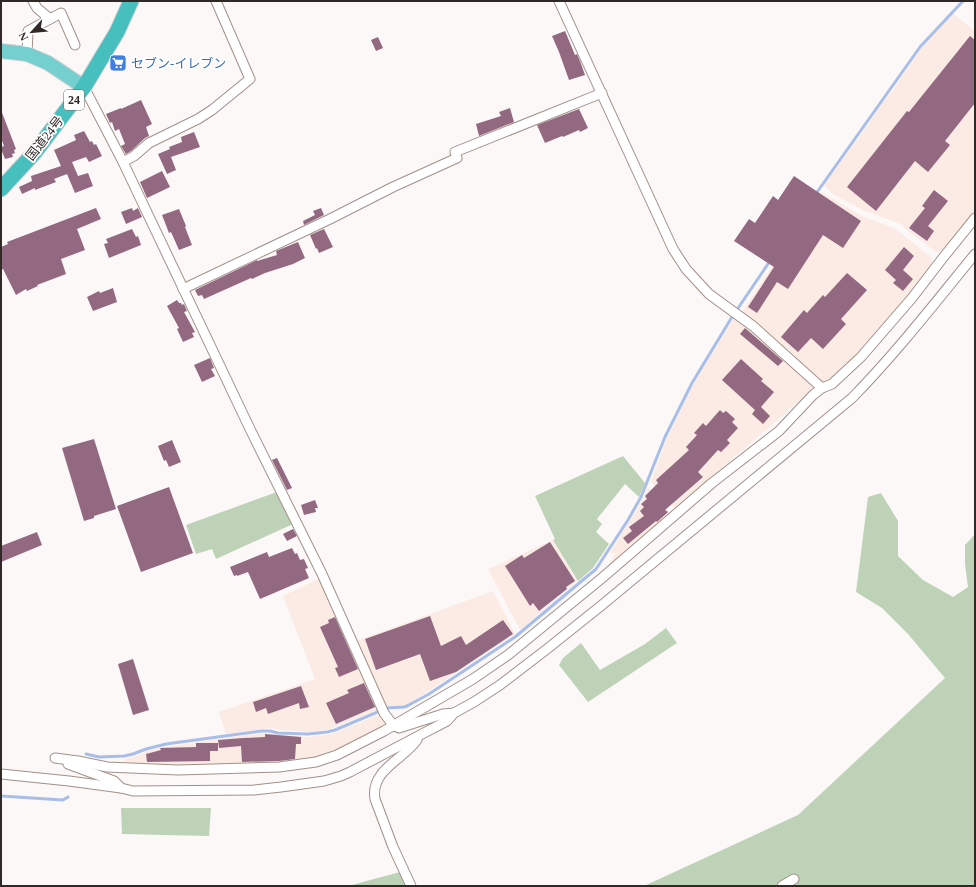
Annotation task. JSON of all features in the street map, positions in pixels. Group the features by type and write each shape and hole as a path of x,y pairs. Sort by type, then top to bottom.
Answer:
{"highway":[{"name":"国道24号","path":"1,189 35,152 84,87 117,32 131,1"}],"main road":[{"path":"1,51 27,54 48,63 84,87"}],"street":[{"path":"33,1 37,8 50,19"},
{"path":"123,162 134,156 149,143 198,119 250,79 216,1"},
{"path":"559,1 673,250 686,269 709,294 753,326 822,388"},
{"path":"27,54 28,31 61,13 75,45"},
{"path":"84,87 123,162 183,289 322,574 382,709 393,725 399,728 443,714 454,714"},
{"path":"183,289 330,219 393,187 457,158 455,152 602,93"},
{"path":"121,788 114,781 56,758 107,767 178,770 279,767 316,762 337,754 384,731 473,679 508,655 712,483 779,431 813,395 822,388 832,384 861,357 912,298 975,218"},
{"path":"1,774 69,781 134,791 254,790 309,784 333,779 350,772 447,721 454,714 500,685 542,654 852,398 900,346 975,254"},
{"path":"411,886 393,848 375,799 374,790 378,778 422,734"},
{"path":"782,886 794,879"}],"shaded area":[{"path":"952,13 975,31 975,211 943,251 936,252 903,227 903,225 863,210 833,194 824,185 921,49"},
{"path":"821,192 862,216 894,228 931,257 932,265 861,352 826,383 820,381 794,358 795,355 742,312"},
{"path":"734,318 812,383 813,389 686,498 687,501 676,509 665,499 651,481 667,438 693,385"},
{"path":"648,487 667,510 670,516 609,565 616,553 610,553 644,498"},
{"path":"553,540 577,581 520,630 488,569"},
{"path":"320,578 379,709 330,729 312,732 269,728 226,734 219,712 315,679 283,596"},
{"path":"493,591 515,634 407,705 385,706 356,641"},
{"path":"381,714 385,722 382,728 334,752 317,758 283,764 178,766 124,763 124,759 159,748 261,733 306,737 332,734"}],"green space":[{"path":"623,456 645,483 639,497 625,484 597,519 602,524 596,532 609,544 593,568 578,581 553,540 555,539 535,496"},
{"path":"277,492 293,524 216,559 212,549 196,554 186,525"},
{"path":"881,493 898,521 898,556 923,580 953,597 968,587 965,564 965,545 975,534 975,886 644,886 798,815 945,678 908,634 882,608 856,592 868,497"},
{"path":"666,628 677,643 588,702 559,665 563,658 581,643 600,670 645,644"},
{"path":"121,808 211,808 209,836 122,834"},
{"path":"400,872 407,886 348,886"}],"building":[{"path":"565,31 575,55 577,54 585,75 569,80 552,36"},
{"path":"970,36 975,40 975,103 945,141 950,145 928,172 915,161 876,211 847,187 907,111 909,112"},
{"path":"378,37 383,48 376,51 371,40"},
{"path":"141,100 152,124 146,127 149,136 126,154 121,146 125,144 119,129 115,131 112,122 110,123 106,114"},
{"path":"510,108 514,122 479,136 476,124 501,116 499,112"},
{"path":"579,109 588,128 545,143 537,125"},
{"path":"1,110 16,149 14,150 15,153 12,154 13,157 5,159 1,149 1,147 4,146 1,138"},
{"path":"84,131 90,142 92,141 94,145 96,144 102,156 89,162 86,157 72,162 78,176 88,173 93,186 75,193 67,174 54,179 56,182 35,190 35,188 22,194 19,187 32,181 31,176 61,166 54,150 76,140 74,135"},
{"path":"194,132 200,147 171,157 176,170 167,174 158,154 170,149 169,147 182,142 181,137"},
{"path":"162,171 170,187 147,198 140,182"},
{"path":"794,176 861,221 843,248 823,235 788,289 777,282 757,313 748,307 774,267 734,241 749,219 755,223 773,196 778,200"},
{"path":"934,190 948,201 928,226 934,231 927,241 909,228 925,208 922,206"},
{"path":"96,208 101,219 77,229 85,250 61,259 66,274 37,285 38,286 27,291 26,289 16,295 3,269 1,270 1,247 8,244 7,242"},
{"path":"132,208 133,211 138,208 142,217 126,224 121,212"},
{"path":"321,208 324,215 304,225 303,221 315,215 313,211"},
{"path":"179,209 192,245 179,250 171,232 169,233 162,215"},
{"path":"132,229 136,237 138,236 141,245 109,258 104,244 108,243 106,239"},
{"path":"324,229 333,247 319,253 310,235"},
{"path":"298,242 305,258 293,264 252,279 251,278 204,299 202,295 198,296 195,290 257,260 277,255 276,251"},
{"path":"904,247 914,256 903,270 913,279 903,291 893,283 896,280 885,270"},
{"path":"847,273 867,290 841,319 846,324 823,349 811,338 798,352 781,337 804,310 807,313 823,295 825,297"},
{"path":"113,288 117,302 93,311 87,297 99,291 100,293"},
{"path":"177,300 182,305 184,304 187,311 184,312 195,332 192,333 194,337 183,342 177,329 179,328 167,306"},
{"path":"745,328 783,361 778,366 740,334"},
{"path":"210,358 214,368 211,369 215,376 202,382 194,365"},
{"path":"741,359 763,379 761,381 774,392 761,407 770,416 763,424 752,414 755,410 722,380"},
{"path":"720,410 723,413 726,411 735,419 732,422 738,428 727,440 730,443 721,452 718,450 698,472 703,477 665,510 668,512 628,544 623,538 632,531 629,527 644,516 640,511 644,507 641,504 647,499 645,496 658,483 656,480 689,450 686,447 697,435 694,433 703,423 706,426"},
{"path":"94,439 116,509 84,521 62,448"},
{"path":"172,440 181,462 169,467 166,460 164,461 158,446"},
{"path":"277,458 292,488 287,490 272,460"},
{"path":"169,487 193,553 141,572 117,506"},
{"path":"315,500 318,508 315,508 316,512 304,515 301,505"},
{"path":"293,529 297,536 287,541 283,534"},
{"path":"37,532 42,545 1,562 1,546"},
{"path":"550,542 575,581 539,611 533,603 530,606 505,566 522,555 524,558"},
{"path":"292,548 295,554 297,553 300,560 304,559 308,568 305,569 309,578 260,599 248,572 234,576 230,567 267,552 269,557"},
{"path":"430,616 441,646 461,636 466,645 503,620 513,634 456,672 430,681 420,654 376,670 365,639"},
{"path":"335,617 358,669 339,677 335,668 338,667 320,627 329,623 328,620"},
{"path":"133,659 149,710 133,715 118,664"},
{"path":"364,683 375,707 336,724 326,703 349,693 347,690"},
{"path":"301,686 309,707 300,709 299,703 268,714 266,708 256,712 253,702"},
{"path":"265,734 301,737 301,744 296,744 295,759 242,762 241,746 219,748 218,740 265,737"},
{"path":"196,743 218,743 218,751 210,751 210,761 147,762 146,754 161,750 160,748 196,747"}],"waterway":[{"path":"815,195 920,47 963,1"},
{"path":"86,754 99,757 124,756 166,744 261,731 308,734 335,730 387,708 407,706 429,694 515,637 596,569 641,497 665,437 692,383 732,317 770,261"},
{"path":"1,796 63,800 68,797"}],"place":[{"name":"セブン-イレブン","path":"118,63"}]}
